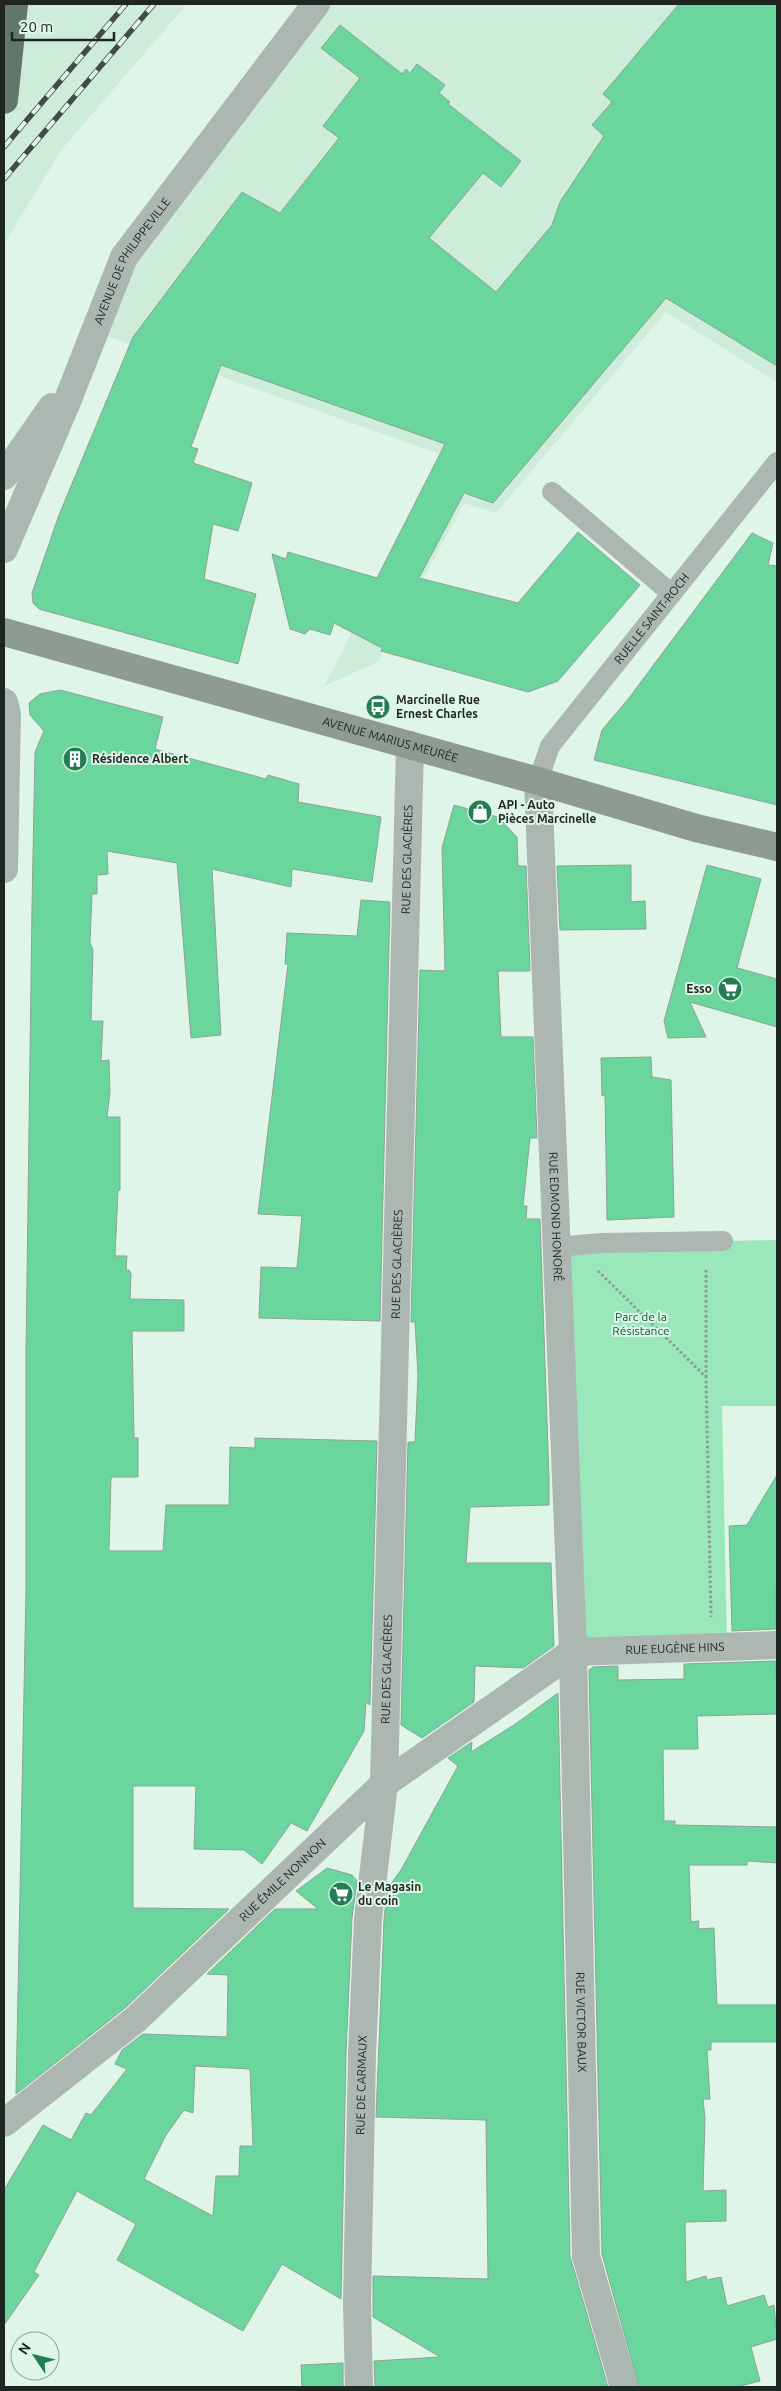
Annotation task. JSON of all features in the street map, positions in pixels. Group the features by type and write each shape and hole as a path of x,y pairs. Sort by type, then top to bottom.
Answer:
{"highway":[{"path":"4,100 14,4"}],"main road":[{"name":"AVENUE MARIUS MEURÉE","path":"4,632 538,781 696,828 777,847"}],"street":[{"name":"AVENUE DE PHILIPPEVILLE","path":"4,549 85,358 124,257 316,4"},
{"path":"4,476 85,358"},
{"path":"4,702 6,715 4,869"},
{"name":"RUE DES GLACIÈRES","path":"384,1784 410,745"},
{"name":"RUE EDMOND HONORÉ","path":"538,781 564,1246 573,1652"},
{"name":"RUE EUGÈNE HINS","path":"573,1652 777,1645"},
{"name":"RUE ÉMILE NONNON","path":"4,2123 135,2020 384,1784 573,1652"},
{"name":"RUE VICTOR BAUX","path":"573,1652 586,2256 624,2387"},
{"name":"RUE DE CARMAUX","path":"359,2387 357,2303 362,2054 368,1919 384,1784"}],"lane":[{"name":"RUELLE SAINT-ROCH","path":"538,781 550,746 777,462"},
{"path":"552,492 672,594"},
{"path":"564,1246 714,1241"}],"path":[{"path":"712,1648 706,1377 714,1241"},
{"path":"564,1246 706,1377"}],"shaded area":[{"path":"4,4 187,4 62,149 4,244"},
{"path":"316,4 777,4 777,382 666,312 496,513 464,503 378,662 324,686 445,456 96,332 124,257"}],"green space":[{"name":"Parc de la Résistance","path":"777,1240 777,1406 722,1406 727,1647 573,1652 556,1247 602,1243"}],"building":[{"path":"679,4 777,4 777,366 666,298 493,503 464,493 419,578 518,603 578,532 640,585 558,681 528,692 381,651 382,648 334,623 330,635 310,629 305,634 290,629 272,554 286,559 288,552 377,578 445,444 221,365 191,447 198,449 193,463 252,483 238,531 213,524 204,579 256,594 238,664 39,609 33,603 32,593 59,515 133,337 242,192 280,213 339,138 323,126 360,78 321,48 340,25 402,74 406,69 410,73 417,64 445,85 439,93 450,102 448,104 521,161 501,187 483,173 429,238 496,292 552,225 560,202 604,136 592,125 612,102 603,94"},
{"path":"752,533 773,543 768,565 777,566 777,805 594,760 602,730 629,698"},
{"path":"60,690 163,717 155,749 266,779 268,775 299,784 298,802 381,817 372,882 292,869 291,887 212,869 221,1035 191,1038 177,863 107,851 108,874 97,875 97,894 92,894 90,943 93,950 91,1021 103,1021 101,1061 109,1060 110,1092 107,1117 120,1117 120,1190 118,1190 115,1256 127,1256 126,1270 129,1270 131,1274 130,1299 184,1300 184,1331 132,1331 134,1438 138,1438 138,1477 111,1477 109,1551 163,1551 166,1505 229,1505 230,1447 255,1448 255,1438 377,1441 370,1705 366,1702 364,1731 307,1831 291,1823 262,1864 244,1850 194,1849 196,1786 133,1786 133,1908 229,1909 125,2008 16,2094 26,1591 26,1354 35,752 44,731 30,715 29,703 40,694"},
{"path":"454,805 498,817 517,837 518,866 526,866 530,971 498,971 501,1037 533,1037 537,1138 530,1138 523,1206 527,1206 526,1219 540,1219 549,1478 549,1505 470,1507 466,1563 551,1563 554,1646 523,1668 475,1666 474,1702 422,1738 401,1725 408,1442 415,1442 418,1375 415,1322 411,1322 420,970 445,971 442,848"},
{"path":"631,865 631,902 645,901 646,929 560,930 557,866"},
{"path":"707,865 761,879 737,968 777,979 777,1027 690,1002 706,1037 668,1038 664,1021"},
{"path":"361,900 390,902 380,1321 259,1318 261,1267 297,1268 302,1216 258,1214 288,964 285,964 287,933 357,936"},
{"path":"651,1057 652,1077 671,1080 674,1217 607,1220 605,1095 602,1096 601,1058"},
{"path":"777,1475 776,1629 732,1631 729,1526 747,1525"},
{"path":"776,1661 777,1714 697,1716 698,1749 663,1749 664,1821 675,1821 675,1825 777,1827 777,1863 747,1861 747,1865 689,1865 691,1922 699,1921 698,1929 714,1928 717,2005 777,2005 777,2042 711,2042 711,2050 707,2050 710,2099 703,2099 705,2118 703,2191 726,2190 726,2221 685,2222 686,2282 706,2276 707,2280 721,2277 727,2306 764,2295 768,2307 774,2305 777,2339 751,2347 760,2381 737,2387 639,2387 602,2254 589,1670 593,1667 618,1666 618,1680 684,1679 684,1664"},
{"path":"558,1693 570,2256 608,2387 375,2387 374,2361 440,2357 373,2317 373,2276 488,2279 486,2120 376,2117 384,1920 387,1889 401,1870 458,1766 448,1758 472,1742 471,1752 514,1725"},
{"path":"327,1868 352,1875 357,1881 352,1918 346,2053 341,2299 282,2264 243,2331 117,2260 136,2224 77,2191 34,2272 39,2275 4,2325 4,2190 43,2125 71,2140 86,2113 91,2115 127,2069 115,2064 122,2050 143,2034 227,2037 228,1975 207,1974 275,1909 318,1909 296,1891","holes":["195,2066 250,2069 253,2146 240,2146 239,2176 216,2176 213,2216 144,2179 166,2135 184,2110 193,2113"]},
{"path":"343,2363 343,2387 302,2387 301,2365"}],"railway":[{"path":"4,147 126,4"},
{"path":"4,179 154,4"}],"place":[{"name":"Marcinelle Rue Ernest Charles","path":"378,707"},
{"name":"Résidence Albert","path":"75,759"},
{"name":"API - Auto Pièces Marcinelle","path":"480,812"},
{"name":"Esso","path":"730,989"},
{"name":"Le Magasin du coin","path":"341,1894"}]}
